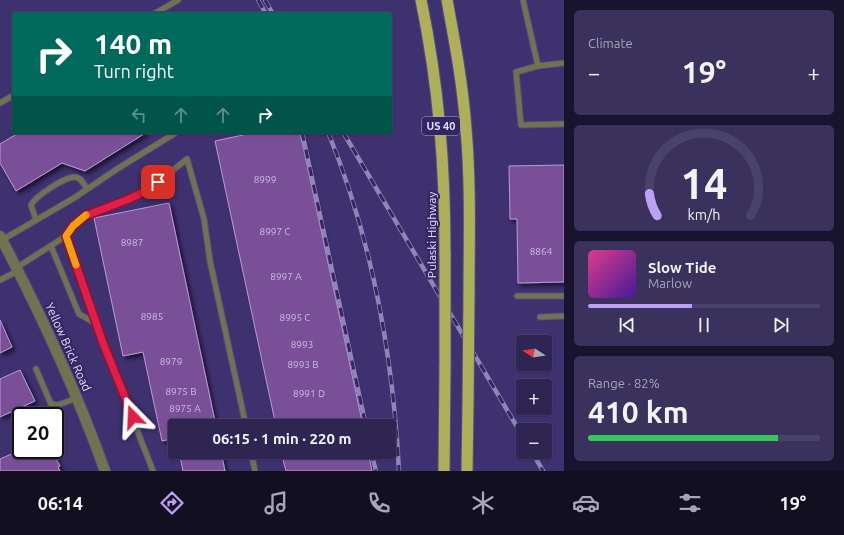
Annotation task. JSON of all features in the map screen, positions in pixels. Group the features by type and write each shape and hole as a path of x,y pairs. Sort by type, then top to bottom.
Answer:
{"highway":[{"name":"Pulaski Highway","path":"421,0 436,82 442,132 444,169 446,254 444,471"},
{"name":"US 40","path":"447,0 461,79 469,178 467,471"}],"street":[{"name":"Yellow Brick Road","path":"1,238 41,316 77,398 105,471"}],"lane":[{"path":"157,12 178,0"},
{"path":"523,0 538,66"},
{"path":"564,63 538,66 516,72 521,125 564,124"},
{"path":"0,103 12,95"},
{"path":"1,238 36,220 175,134"},
{"path":"0,280 66,236 73,226 85,216 148,190 187,159 204,219 210,262 244,419"},
{"path":"36,220 31,209 33,201 59,183 74,177 81,179 87,189"},
{"path":"66,236 96,324 153,471"},
{"path":"51,246 79,314 96,324"},
{"path":"517,296 564,296"},
{"path":"540,317 564,316"},
{"path":"36,369 51,404 58,405 77,398"},
{"path":"252,459 255,471"}],"building":[{"path":"17,134 144,134 85,171 62,163 16,191 0,163 0,144"},
{"path":"248,134 300,134 362,419 275,419 215,141"},
{"path":"564,165 564,282 518,283 517,219 510,219 509,166"},
{"path":"169,203 215,419 168,419 168,440 162,441 143,352 123,356 94,218"},
{"path":"0,320 12,347 0,353"},
{"path":"20,370 35,401 22,407 12,407 12,412 0,417 0,379"},
{"path":"12,454 12,459 56,459 60,466 58,467 60,471 0,471 0,459"},
{"path":"180,459 222,459 225,471 183,471"},
{"path":"283,459 369,459 372,471 286,471"}],"railway":[{"path":"258,0 265,12"},
{"path":"265,0 272,12"},
{"path":"302,134 364,419"},
{"path":"329,134 357,214 378,298 392,384 399,471"},
{"path":"344,134 516,425"},
{"path":"373,459 376,471"},
{"path":"536,459 543,471"}],"slow traffic":[{"path":"76,265 66,236 73,226 86,215"}],"route":[{"path":"133,417 103,343 66,236 73,226 85,216 129,199 148,190 158,182"}]}
